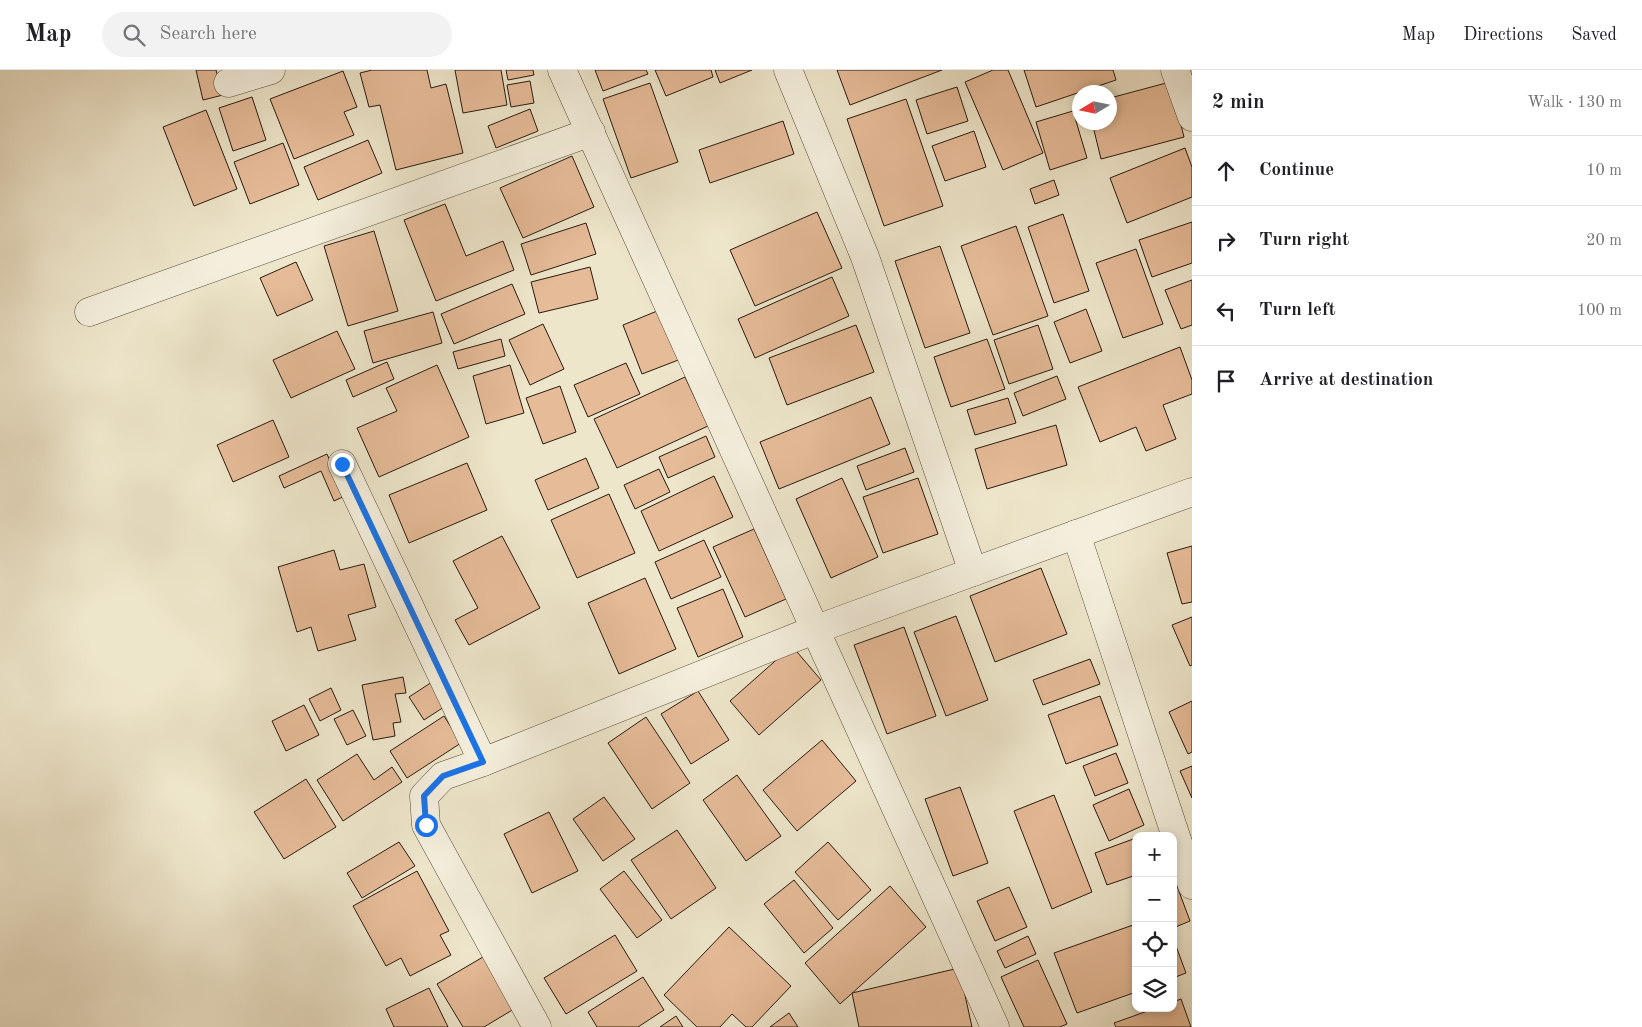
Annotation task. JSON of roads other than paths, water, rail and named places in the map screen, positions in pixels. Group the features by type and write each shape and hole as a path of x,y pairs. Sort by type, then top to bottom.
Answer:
{"street":[{"path":"228,83 271,70"},
{"path":"562,70 995,1027"},
{"path":"788,70 865,257 973,572"},
{"path":"1175,70 1192,117"},
{"path":"89,312 591,132"},
{"path":"342,464 483,762"},
{"path":"537,1027 426,825 424,796 443,776 483,762 814,630 1192,492"},
{"path":"1076,534 1192,885"}]}
